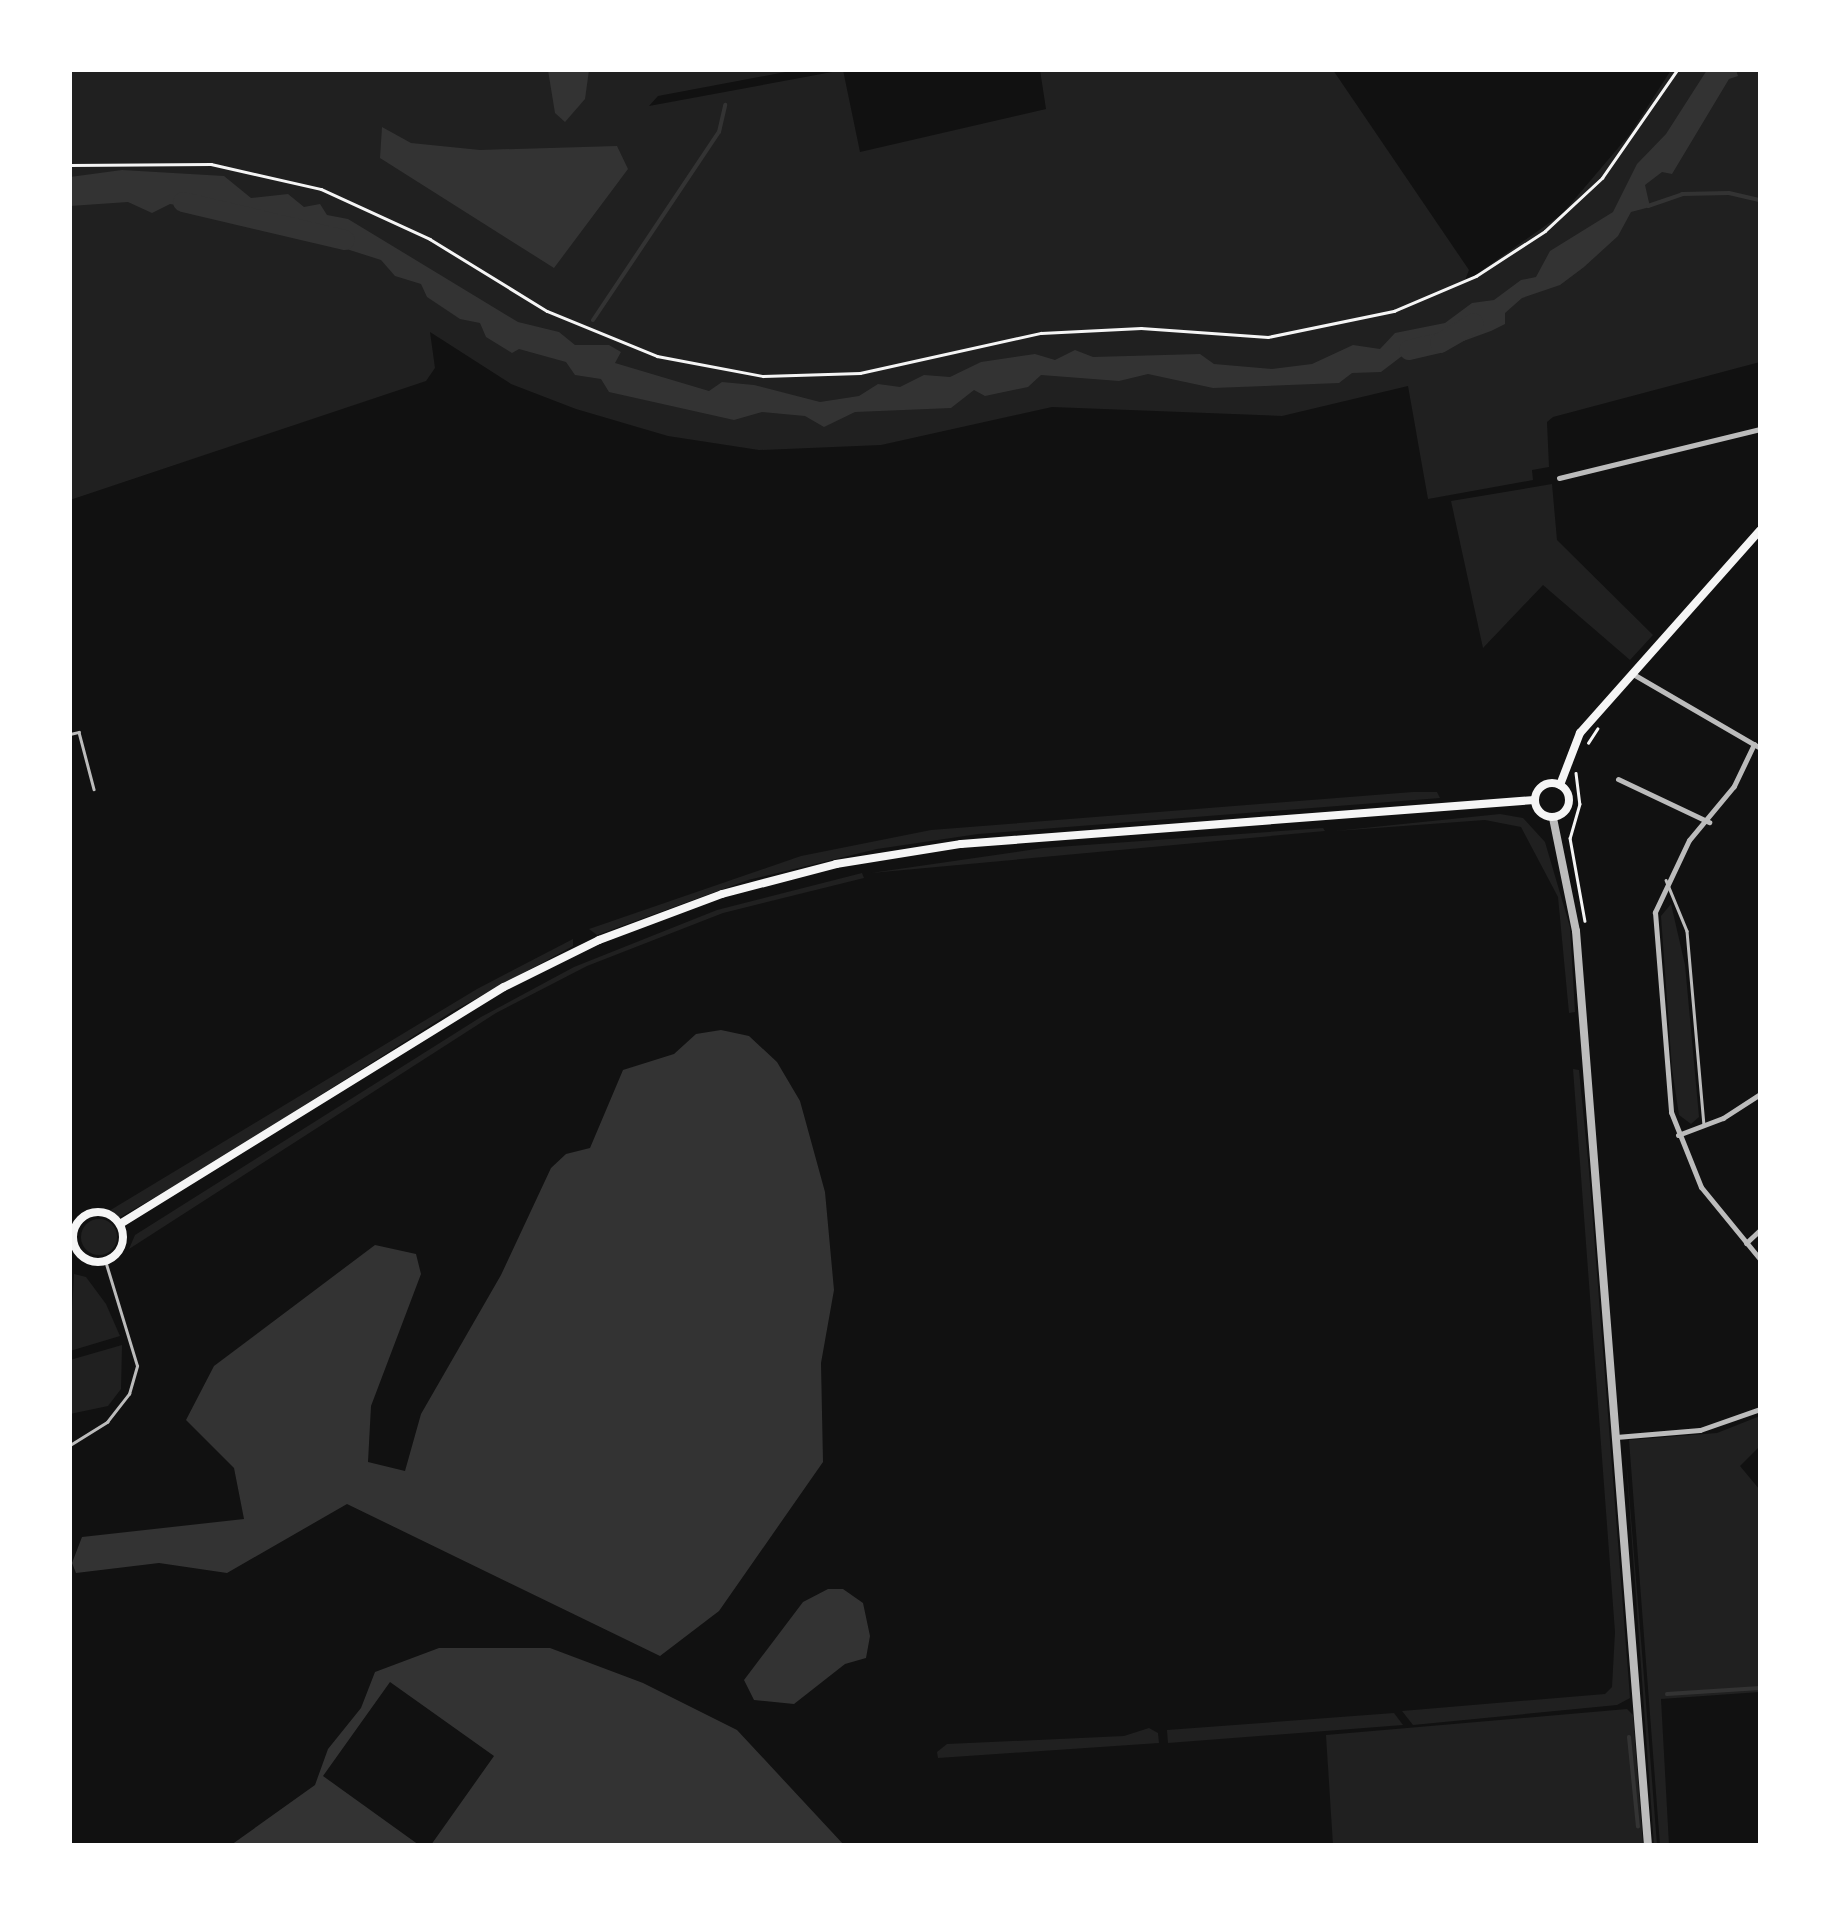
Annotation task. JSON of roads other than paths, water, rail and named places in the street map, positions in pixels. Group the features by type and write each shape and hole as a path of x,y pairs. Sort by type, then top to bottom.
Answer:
{"main road":[{"path":"1534,800 1540,813 1553,818 1569,800 1560,785 1571,746 1760,530"},
{"path":"1534,800 1543,786 1560,785"},
{"path":"120,1224 504,987 600,940 722,894 836,864 961,844 1534,800"},
{"path":"102,1212 120,1224 121,1246 105,1261 85,1258 73,1250 74,1228 88,1214 102,1212"}],"street":[{"path":"1559,478 1760,429"},
{"path":"1632,673 1757,746 1709,822 1689,840 1666,880 1656,912 1671,1112 1701,1186 1760,1259"},
{"path":"1618,779 1709,822"},
{"path":"1553,818 1576,932 1648,1845"},
{"path":"1678,1135 1704,1126 1760,1094"},
{"path":"1746,1243 1760,1230"},
{"path":"1616,1437 1700,1430 1760,1409"}],"lane":[{"path":"70,734 78,732 94,789"},
{"path":"1666,880 1687,931 1704,1126"},
{"path":"70,1446 107,1422 129,1394 137,1366 105,1261"}],"waterway":[{"path":"593,320 719,132 725,105"},
{"path":"1648,206 1682,194 1729,193 1760,200"},
{"path":"183,202 345,240"},
{"path":"1409,350 1440,343 1474,323"},
{"path":"1667,1694 1760,1688"},
{"path":"1629,1737 1638,1827"}]}
